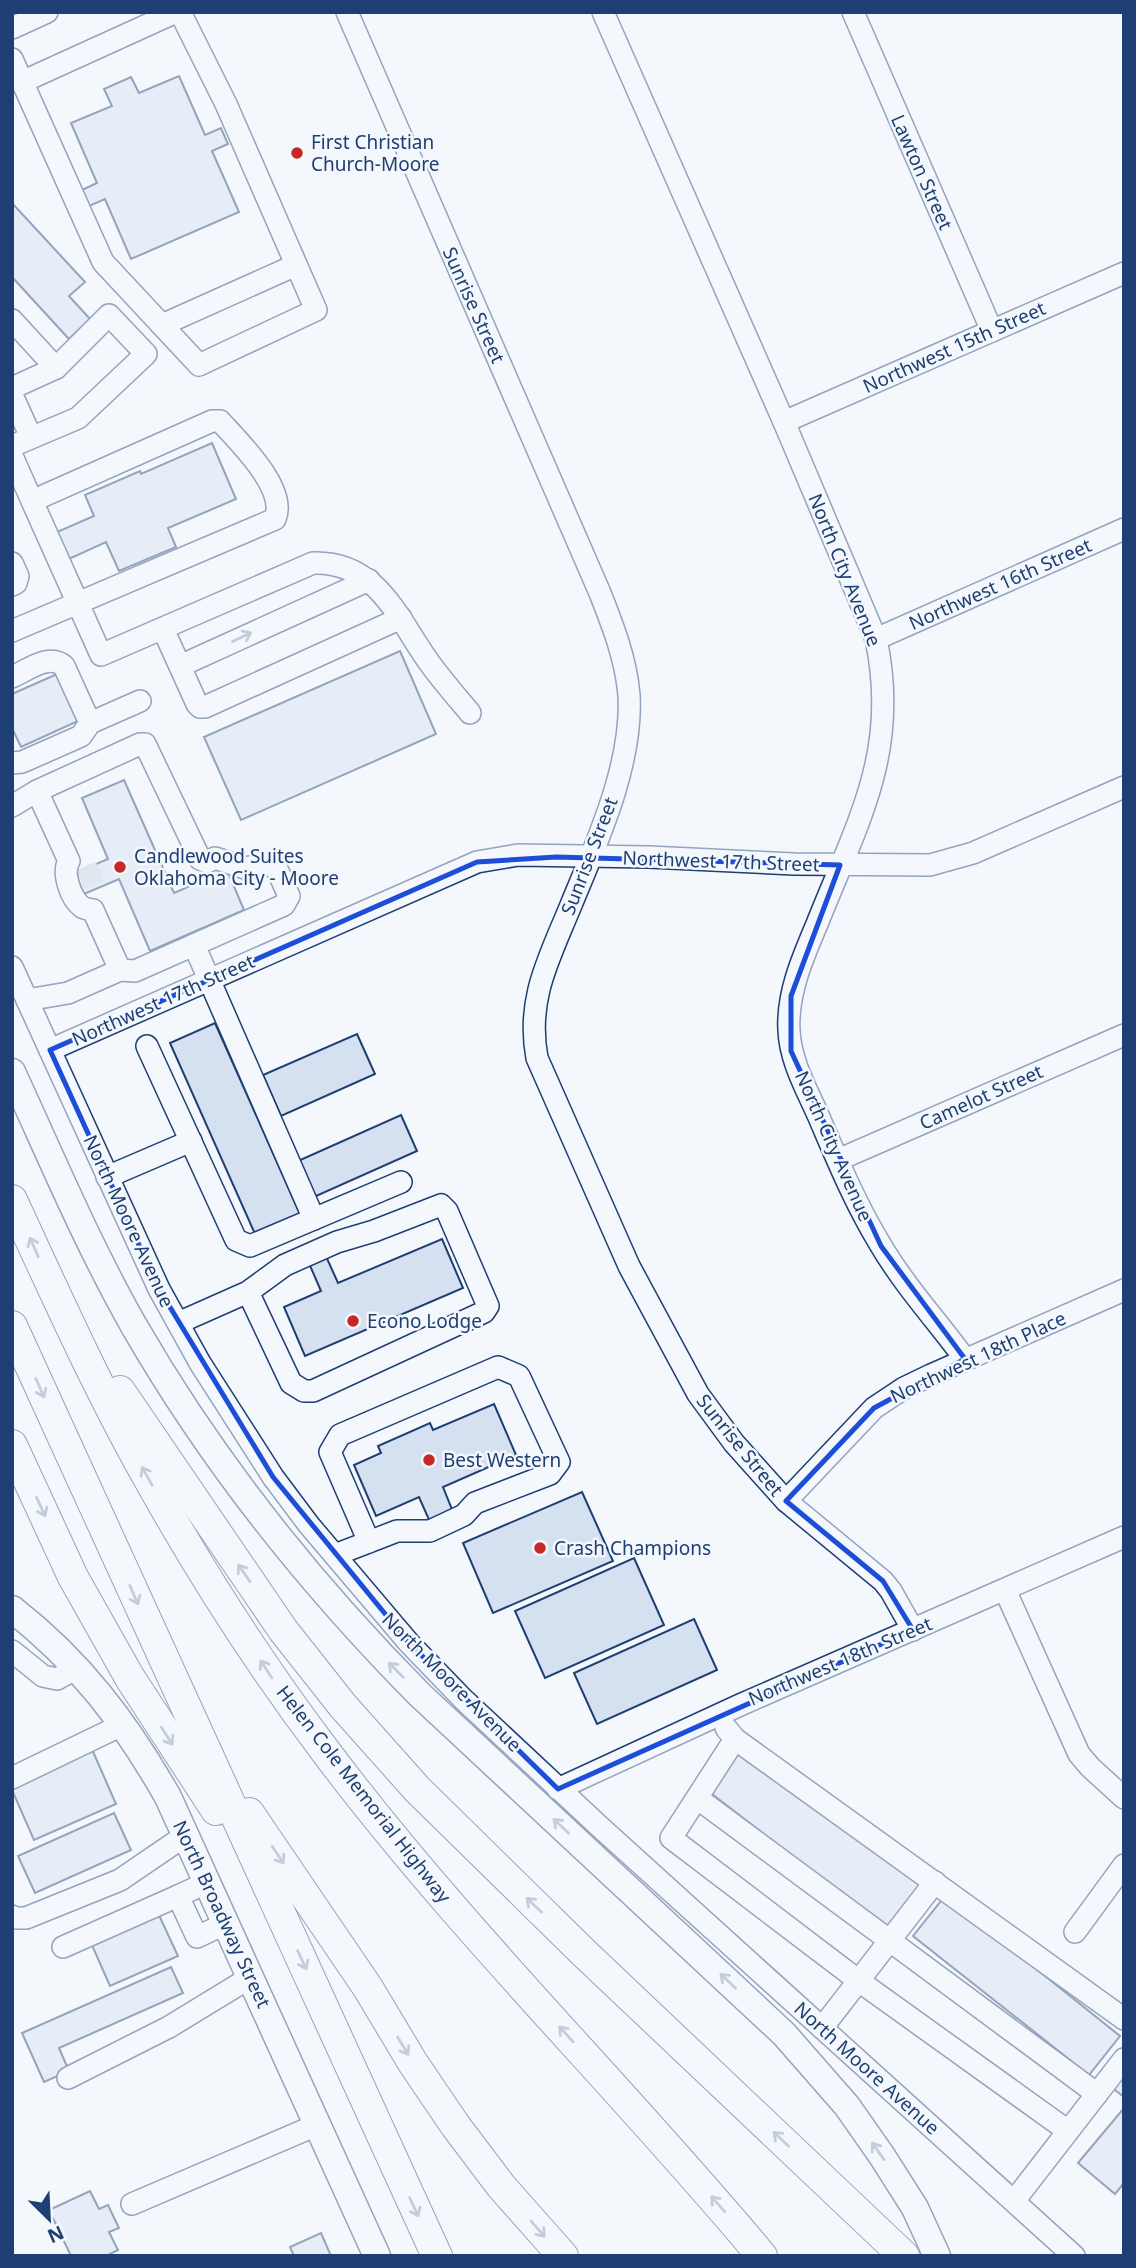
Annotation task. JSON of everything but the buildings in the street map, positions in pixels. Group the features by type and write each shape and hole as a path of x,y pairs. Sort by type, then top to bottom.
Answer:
{"highway":[{"name":"Helen Cole Memorial Highway","path":"12,1200 111,1408 168,1512 272,1678 396,1842 762,2256"},
{"path":"55,1294 232,1558 283,1629 344,1706 417,1789 509,1881 904,2256"},
{"path":"12,1326 436,2256"},
{"path":"12,1445 74,1577 130,1678 273,1898"},
{"path":"198,1737 368,1988 413,2063 455,2125 501,2186 563,2256"}],"main road":[{"path":"12,1072 77,1212 134,1325 250,1503 313,1581 421,1695 784,2034 846,2106 882,2156 915,2208 937,2256"},
{"name":"North Broadway Street","path":"12,1609 50,1640 77,1668 124,1724 162,1787 227,1923 377,2256"}],"street":[{"path":"12,28 47,12"},
{"path":"12,59 22,82 103,262 199,365 316,310 226,104 178,12 22,82"},
{"name":"Sunrise Street","path":"346,12 600,593 624,662 629,694 629,727 621,767 536,1000 533,1034 537,1058 629,1266 698,1394 734,1444 786,1501 883,1581 913,1630"},
{"name":"North City Avenue","path":"603,12 784,422 876,639 883,677 884,705 877,767 865,806 801,963 791,996 789,1029 792,1051 858,1204 881,1246 965,1359"},
{"name":"Lawton Street","path":"853,12 992,331"},
{"path":"12,395 22,442 78,418 146,354 166,329 296,265"},
{"name":"Northwest 15th Street","path":"784,422 1124,273"},
{"path":"12,388 56,368 109,316 146,354"},
{"path":"12,320 56,368"},
{"path":"12,631 275,519 278,511 260,464 220,421 212,421 32,501"},
{"path":"12,456 101,655 313,562 330,562 351,569 369,580 401,618 428,660 470,713"},
{"name":"Northwest 16th Street","path":"876,639 1124,529"},
{"path":"12,563 18,576 16,583 12,584"},
{"path":"180,666 369,580"},
{"path":"163,629 197,704 205,707 401,618"},
{"path":"12,677 49,660 58,661 64,666 90,723"},
{"path":"12,763 22,762 81,736 90,723 140,701"},
{"path":"12,806 37,791 145,744 200,859 207,862 215,858 245,868 265,864 276,867 289,896 284,905 135,971 120,970 68,993 27,1000"},
{"name":"Northwest 17th Street","path":"50,1050 477,862 518,855 840,865 907,866 946,862 1124,787"},
{"path":"37,791 78,864 65,867 66,878 82,907 95,900 120,970"},
{"path":"194,945 314,1219"},
{"name":"North Moore Avenue","path":"12,967 159,1289 200,1363 273,1477 335,1555 409,1643 463,1699 558,1789 1074,2256"},
{"name":"Camelot Street","path":"838,1160 1124,1035"},
{"path":"147,1046 236,1240 250,1246 401,1182"},
{"path":"107,1177 191,1141"},
{"path":"178,1323 248,1292 285,1265 337,1242 441,1205 447,1211 488,1306 484,1312 313,1391 304,1391 290,1383 248,1292"},
{"name":"Northwest 18th Place","path":"786,1501 874,1408 904,1388 1124,1290"},
{"path":"335,1555 369,1542 397,1531 430,1531 464,1516 475,1503 550,1474 559,1462 519,1376 498,1367 340,1435 330,1452 369,1542"},
{"name":"Northwest 18th Street","path":"558,1789 716,1716 1124,1537"},
{"path":"1005,1590 1079,1754 1124,1798"},
{"path":"12,1651 43,1676 57,1679 77,1668"},
{"path":"716,1716 736,1739 1124,2020"},
{"path":"12,1777 124,1724"},
{"path":"736,1739 671,1838 859,1980 1068,2131"},
{"path":"697,1798 1097,2094"},
{"path":"12,1916 26,1918 120,1880 186,1835"},
{"path":"1075,1932 1124,1864"},
{"path":"63,1947 208,1882"},
{"path":"822,2028 935,1882"},
{"path":"178,1896 197,1937 227,1923"},
{"path":"68,2078 169,2026 251,1977"},
{"path":"1014,2201 1124,2059"},
{"path":"132,2204 319,2124"}],"highlighted area":[{"path":"556,857 840,865 791,996 791,1051 881,1246 965,1359 874,1408 786,1501 883,1581 913,1630 558,1789 409,1643 273,1477 159,1289 50,1050 477,862"}],"tunnel":[{"path":"86,866 97,890"}],"place":[{"name":"First Christian Church-Moore","path":"297,153"},
{"name":"Candlewood Suites Oklahoma City - Moore","path":"120,867"},
{"name":"Econo Lodge","path":"353,1321"},
{"name":"Best Western","path":"429,1460"},
{"name":"Crash Champions","path":"540,1548"}]}
